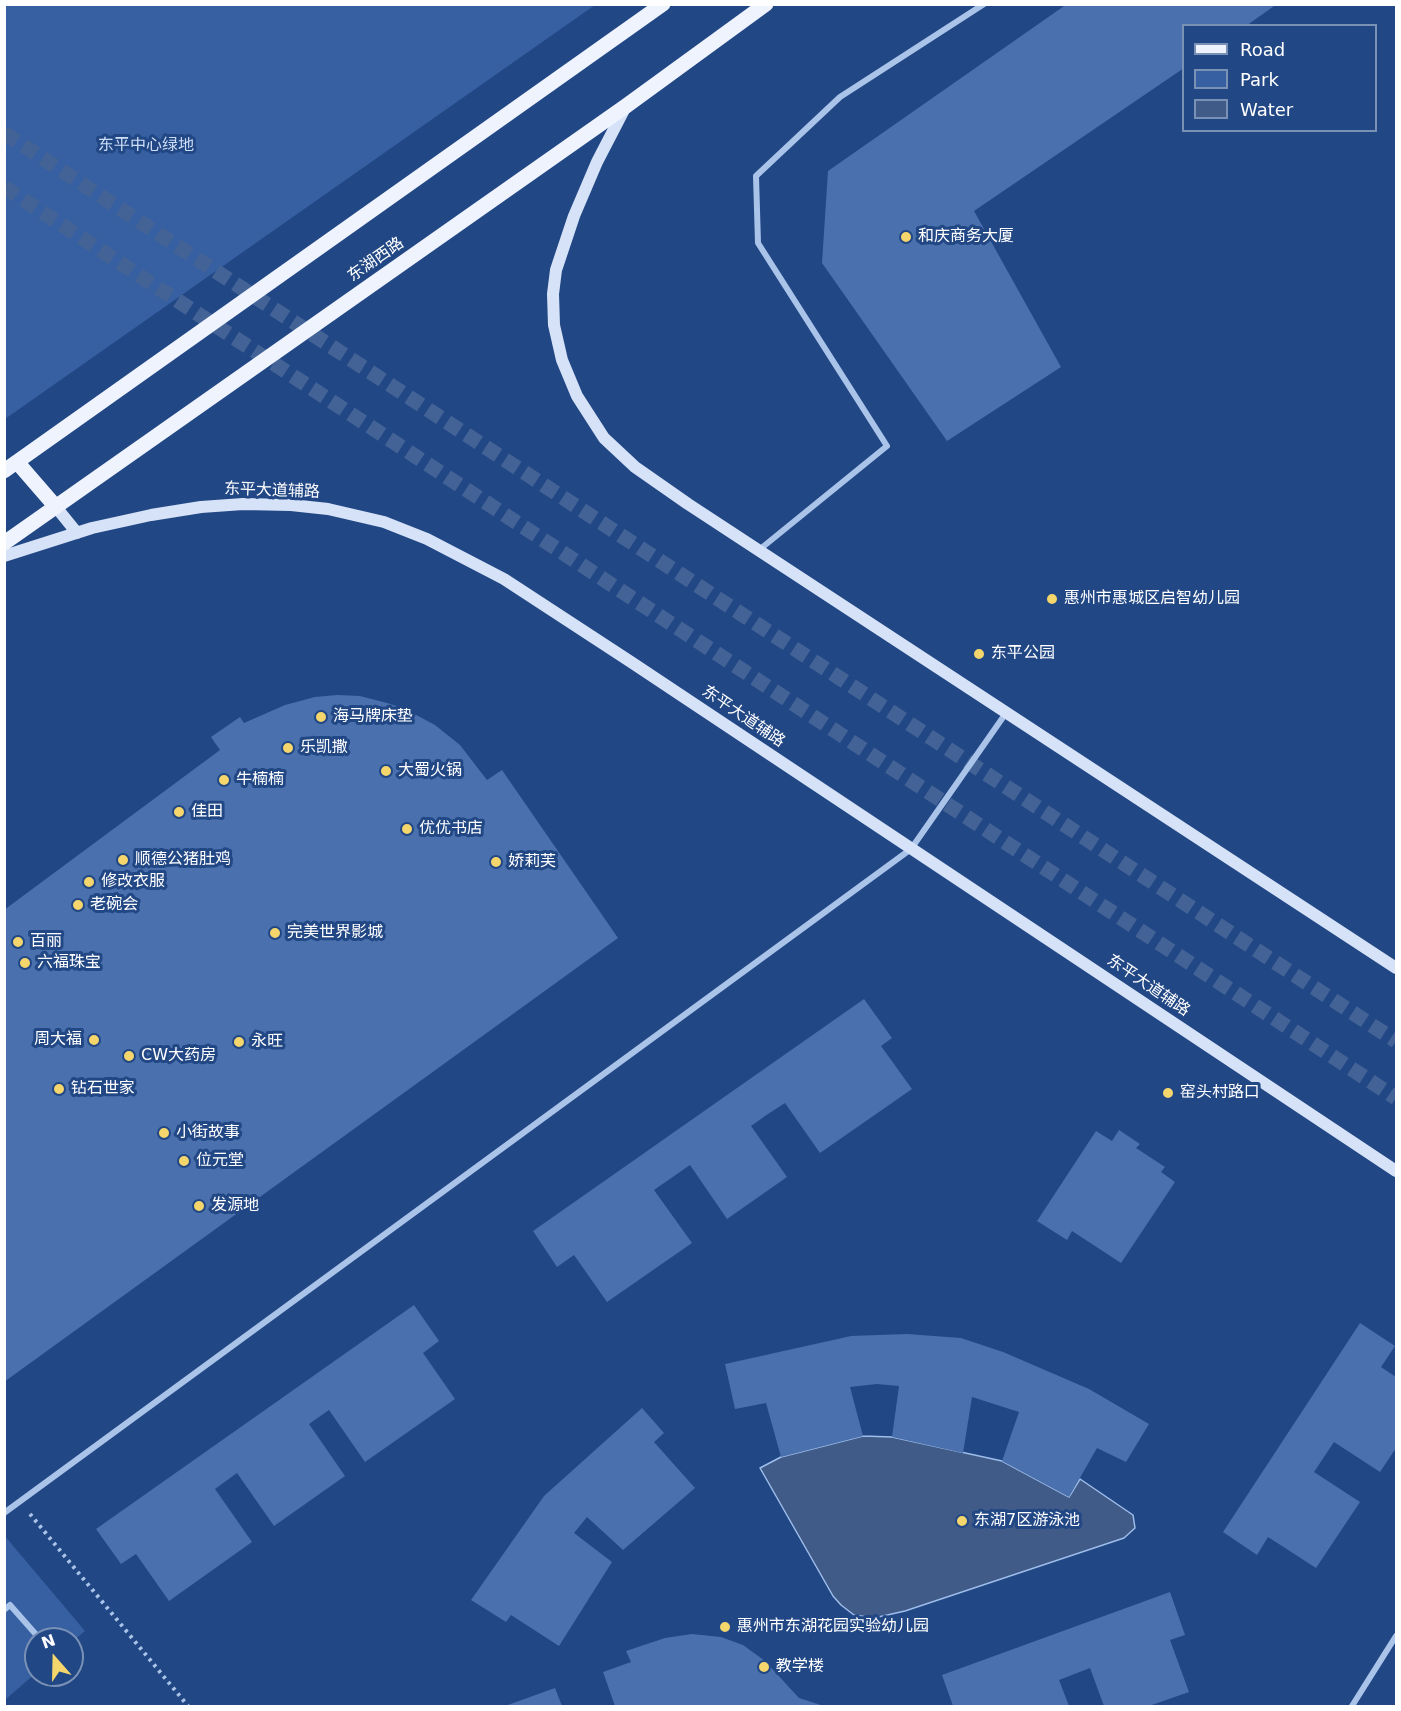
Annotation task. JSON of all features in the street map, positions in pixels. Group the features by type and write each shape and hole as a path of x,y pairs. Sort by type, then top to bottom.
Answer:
{"main road":[{"path":"77,532 56,507 11,466 663,4"},
{"name":"东湖西路","path":"4,543 626,106 766,4"},
{"path":"626,106 581,198 556,270 553,294 553,315 562,360 577,396 590,418 614,448 662,487 1396,968"},
{"name":"东平大道辅路","path":"4,556 77,532 176,510 243,504 320,508 396,526 455,552 504,579 1396,1171"}],"street":[{"path":"758,550 886,446 758,243 756,176 840,97 984,4"},
{"path":"4,1513 911,849 1007,713"},
{"path":"4,1610 10,1605 29,1627"},
{"path":"1352,1707 1396,1636"}],"path":[{"path":"20,1501 188,1707"}],"green space":[{"name":"东平中心绿地","path":"5,4 595,4 595,5 5,419"},
{"path":"4,1535 82,1627 24,1627 24,1683 5,1700"}],"water":[{"name":"东湖7区游泳池","path":"863,1436 892,1437 1002,1461 1069,1497 1080,1479 1133,1515 1135,1528 1124,1538 905,1611 874,1618 854,1615 833,1596 760,1468 781,1457"}],"building":[{"name":"和庆商务大厦","path":"1067,4 1272,4 1274,6 1249,24 1182,24 1182,69 974,211 1061,367 947,441 822,263 828,171"},
{"name":"永旺","path":"360,696 403,708 435,725 460,745 487,780 502,770 618,938 4,1382 4,910 220,750 211,737 240,717 244,723 285,705 315,697"},
{"path":"864,999 892,1038 881,1046 912,1089 820,1153 785,1103 768,1114 751,1126 787,1177 727,1219 690,1165 654,1190 692,1243 607,1302 574,1255 557,1267 533,1231"},
{"path":"1119,1130 1140,1144 1136,1148 1165,1167 1161,1172 1175,1182 1121,1263 1072,1231 1067,1240 1037,1221 1096,1131 1112,1141"},
{"path":"414,1305 439,1341 423,1353 455,1399 365,1462 329,1410 309,1424 345,1476 274,1526 237,1473 215,1489 252,1542 169,1601 136,1554 121,1564 96,1529"},
{"path":"1360,1323 1395,1346 1381,1367 1396,1377 1396,1448 1380,1472 1334,1442 1314,1472 1360,1502 1316,1568 1268,1537 1257,1555 1223,1532"},
{"path":"907,1334 961,1338 1003,1352 1089,1389 1149,1424 1126,1462 1097,1448 1069,1497 1002,1461 1019,1412 972,1397 963,1453 892,1437 899,1386 877,1384 850,1387 863,1436 781,1457 766,1403 735,1409 725,1364 851,1336"},
{"path":"642,1408 664,1433 654,1442 695,1488 623,1550 587,1517 574,1533 612,1562 559,1646 511,1615 506,1622 471,1600 544,1496"},
{"path":"1170,1592 1185,1635 1170,1640 1189,1692 1149,1706 1104,1706 1090,1668 1059,1680 1069,1706 953,1706 942,1675"},
{"path":"692,1634 721,1637 743,1645 765,1661 799,1698 824,1706 615,1706 603,1672 631,1662 626,1651 665,1638"},
{"path":"555,1688 562,1706 505,1706"}],"tunnel":[{"path":"4,133 1396,1041"},
{"path":"4,187 1396,1098"}],"place":[{"name":"和庆商务大厦","path":"906,237"},
{"name":"惠州市惠城区启智幼儿园","path":"1052,599"},
{"name":"东平公园","path":"979,654"},
{"name":"海马牌床垫","path":"321,717"},
{"name":"乐凯撒","path":"288,748"},
{"name":"大蜀火锅","path":"386,771"},
{"name":"牛楠楠","path":"224,780"},
{"name":"佳田","path":"179,812"},
{"name":"优优书店","path":"407,829"},
{"name":"顺德公猪肚鸡","path":"123,860"},
{"name":"娇莉芙","path":"496,862"},
{"name":"修改衣服","path":"89,882"},
{"name":"老碗会","path":"78,905"},
{"name":"完美世界影城","path":"275,933"},
{"name":"百丽","path":"18,942"},
{"name":"六福珠宝","path":"25,963"},
{"name":"周大福","path":"94,1040"},
{"name":"永旺","path":"239,1042"},
{"name":"CW大药房","path":"129,1056"},
{"name":"钻石世家","path":"59,1089"},
{"name":"窑头村路口","path":"1168,1093"},
{"name":"小街故事","path":"164,1133"},
{"name":"位元堂","path":"184,1161"},
{"name":"发源地","path":"199,1206"},
{"name":"东湖7区游泳池","path":"962,1521"},
{"name":"惠州市东湖花园实验幼儿园","path":"725,1627"},
{"name":"教学楼","path":"764,1667"}]}
